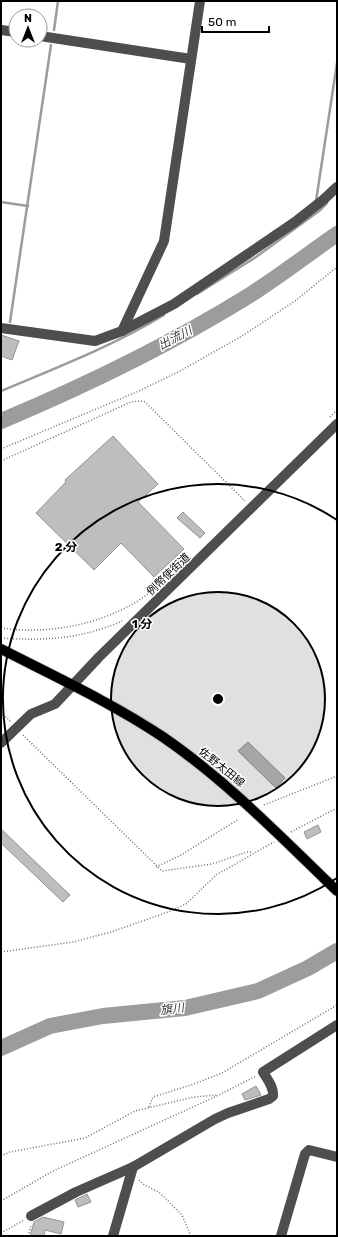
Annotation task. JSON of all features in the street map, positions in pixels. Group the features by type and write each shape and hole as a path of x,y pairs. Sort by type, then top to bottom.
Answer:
{"main road":[{"path":"1,649 73,685"},
{"name":"佐野太田線","path":"73,685 144,726 184,753 234,792 337,891"}],"street":[{"path":"122,331 164,241 200,1"},
{"path":"48,37 191,59"},
{"path":"1,328 95,341 122,331 174,304 295,222 337,187"},
{"name":"例幣使街道","path":"1,743 31,714 55,704 99,657 335,430"},
{"path":"31,1216 76,1192 132,1170 215,1119 269,1099 273,1096 273,1092 271,1085 263,1072 337,1025"},
{"path":"281,1236 305,1154 309,1150 315,1150 337,1157"},
{"path":"113,1236 132,1170"}],"path":[{"path":"1,449 138,391 180,371 242,336 295,301 337,267"},
{"path":"1,461 131,402 141,400 145,402 245,501"},
{"path":"1,628 26,630 74,626 96,620 127,607 156,587"},
{"path":"1,638 23,640 71,637 90,633 122,621"},
{"path":"1,712 156,867 162,871 212,864 247,852 255,852"},
{"path":"264,805 337,776"},
{"path":"1,952 73,942 111,932 170,911 186,904 216,875 255,852 285,840 337,808"},
{"path":"156,867 181,855 239,819"},
{"path":"149,1108 153,1097 222,1073 337,1005"},
{"path":"1,1201 53,1171 219,1095 263,1072"},
{"path":"1,1156 10,1152 85,1138 135,1111 194,1097 219,1095"},
{"path":"132,1170 143,1184 160,1193 182,1215 191,1236"},
{"path":"1,1233 31,1216 31,1225 28,1236"}],"building":[{"path":"1,335 19,341 12,360 1,356"},
{"path":"113,436 158,484 138,502 184,549 154,577 121,543 94,570 36,513 66,482 65,480"},
{"path":"183,512 205,533 200,538 177,518"},
{"path":"248,742 285,778 276,788 238,751"},
{"path":"318,825 321,832 307,839 304,832"},
{"path":"1,829 70,895 63,902 1,843"},
{"path":"256,1086 261,1095 245,1100 242,1094"},
{"path":"87,1194 91,1202 78,1207 75,1200"},
{"path":"43,1217 64,1222 61,1234 45,1230 44,1236 30,1236 34,1222"}],"waterway":[{"path":"54,30 58,1"},
{"path":"10,322 51,45"},
{"path":"316,201 337,63"},
{"path":"1,202 28,206"},
{"path":"197,294 256,257 319,211 327,203"},
{"name":"出流川","path":"1,421 97,378 190,330 261,288 337,234"},
{"path":"1,391 105,347 164,315"},
{"name":"旗川","path":"1,1048 50,1026 103,1016 185,1008 258,991 308,968 337,951"}]}
